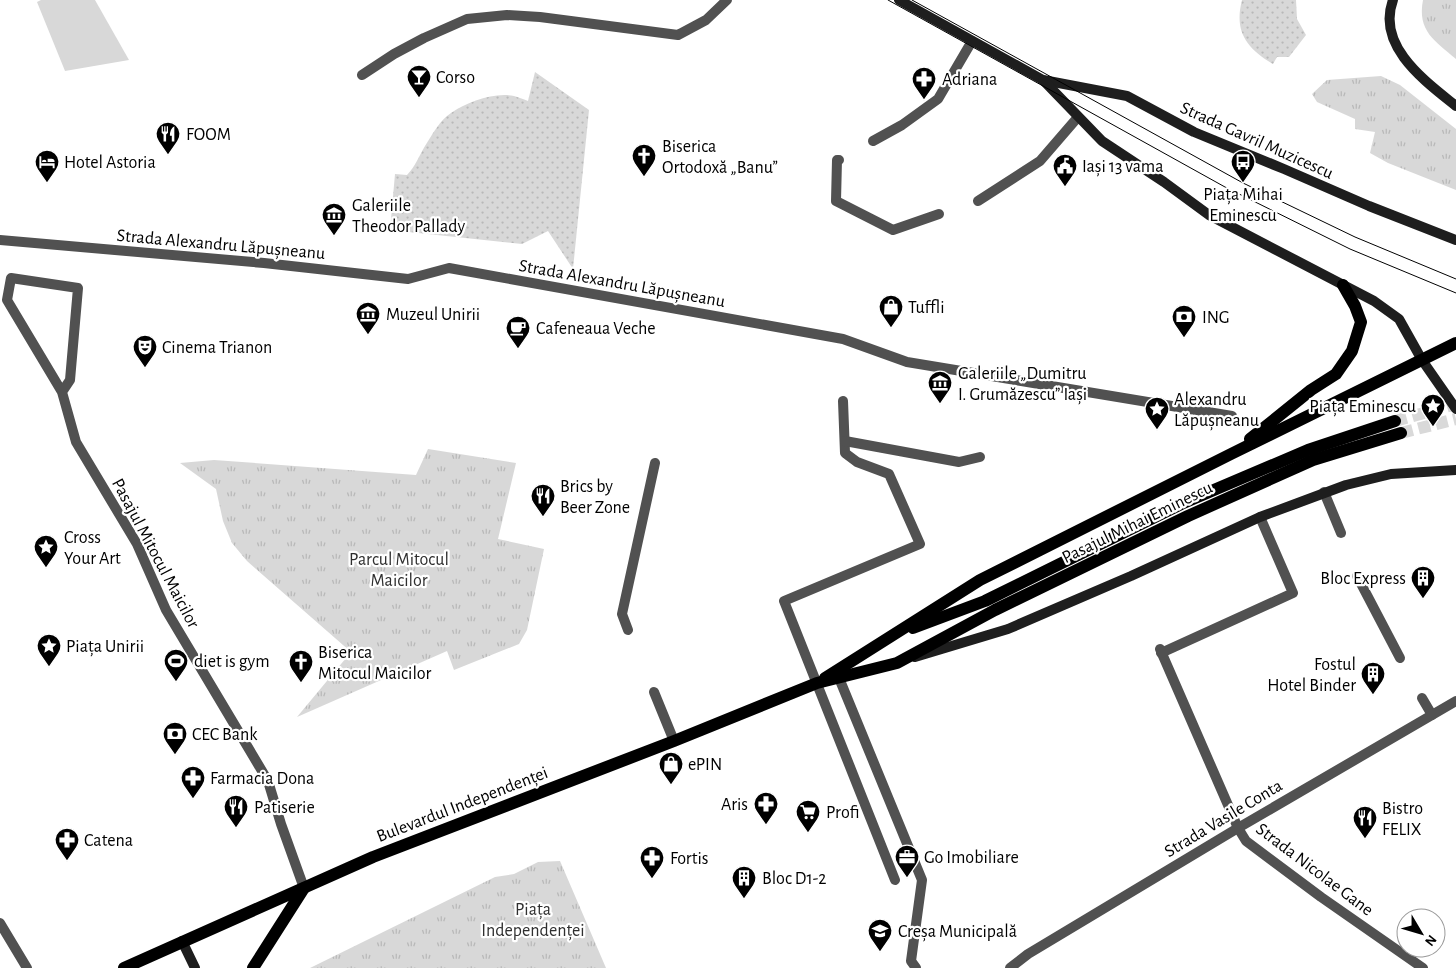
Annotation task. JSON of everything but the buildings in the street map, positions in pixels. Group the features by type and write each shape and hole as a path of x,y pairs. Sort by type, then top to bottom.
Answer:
{"main road":[{"name":"Strada Gavril Muzicescu","path":"899,0 1043,80 1102,141 1164,182 1209,215 1374,301 1399,319 1422,360 1456,410"},
{"path":"1393,0 1388,12 1399,52 1418,75 1456,106"},
{"name":"Strada Gavril Muzicescu","path":"1043,80 1128,96 1194,132 1369,206 1456,240"},
{"path":"1231,454 1311,390 1336,374 1352,351 1361,322 1355,306 1343,285"},
{"path":"887,638 980,580 1456,343"},
{"name":"Pasajul Mihai Eminescu","path":"887,638 985,601 1181,504 1308,450 1395,421"},
{"name":"Pasajul Mihai Eminescu","path":"897,663 995,610 1188,516 1313,460 1401,433"},
{"path":"897,663 1008,629 1131,576 1260,517 1324,492 1391,474 1456,470"},
{"name":"Bulevardul Independenței","path":"817,683 887,638"},
{"name":"Bulevardul Independenței","path":"124,968 373,857 674,741 817,683 897,663"},
{"path":"252,968 304,888"},
{"path":"182,941 195,968"}],"street":[{"path":"362,75 394,54 424,38 467,19 506,15 540,17 678,35 706,20 728,0"},
{"path":"873,141 902,125 938,99 972,41"},
{"path":"978,202 1040,161 1078,117"},
{"path":"839,160 836,201 893,230 939,214"},
{"name":"Strada Alexandru Lăpușneanu","path":"0,240 264,263 408,280 449,268 843,339 907,362 1232,416"},
{"name":"Pasajul Mitocul Maicilor","path":"62,392 70,380 78,288 11,278 7,300 62,392 76,442 137,544 166,610 268,781 304,888"},
{"path":"843,401 845,453 857,462 889,474 920,544 784,602 895,880"},
{"path":"844,441 959,462 980,457"},
{"path":"628,630 622,614 655,463"},
{"path":"1324,492 1341,533"},
{"name":"Strada Nicolae Gane","path":"1260,517 1293,593 1160,651 1238,828 1246,841 1321,897 1423,968"},
{"path":"1357,576 1400,658"},
{"path":"839,678 922,880 911,961 916,968"},
{"path":"654,692 674,741"},
{"path":"1422,698 1432,715"},
{"name":"Strada Vasile Conta","path":"1010,968 1028,954 1238,828 1456,701"},
{"path":"0,923 27,968"}],"green space":[{"path":"41,0 95,0 129,60 65,71 37,2"},
{"path":"1242,0 1296,0 1297,19 1306,35 1289,57 1277,57 1273,64 1249,45 1241,30 1240,11"},
{"path":"1423,0 1456,0 1456,59 1435,41 1425,28 1422,11"},
{"path":"535,72 589,110 573,269 548,231 522,244 390,230 395,174 407,175 410,172 443,120 465,105 489,97 506,95 528,101"},
{"path":"1381,76 1400,85 1456,129 1456,190 1388,163 1370,153 1375,132 1355,129 1355,119 1317,102 1312,94 1327,80"},
{"name":"Parcul Mitocul Maicilor","path":"428,449 516,463 498,539 544,549 527,630 519,644 454,670 447,651 297,717 351,652 247,561 232,543 223,521 216,489 180,463 214,460 416,475"},
{"name":"Piața Independenței","path":"560,861 606,968 310,968 495,877 514,874 538,862"}],"tunnel":[{"path":"1395,421 1456,404"},
{"path":"1401,433 1456,419"}],"tram line":[{"path":"888,0 1225,187 1350,249 1456,293"},
{"path":"912,0 1243,183 1355,237 1456,279"}],"place":[{"name":"Corso","path":"419,98"},
{"name":"Adriana","path":"924,100"},
{"name":"FOOM","path":"168,155"},
{"name":"Biserica Ortodoxă „Banu”","path":"644,177"},
{"name":"Hotel Astoria","path":"47,183"},
{"name":"Piața Mihai Eminescu","path":"1243,183"},
{"name":"Iași 13 vama","path":"1065,187"},
{"name":"Galeriile Theodor Pallady","path":"334,236"},
{"name":"Tuffli","path":"891,328"},
{"name":"Muzeul Unirii","path":"368,335"},
{"name":"ING","path":"1184,338"},
{"name":"Cafeneaua Veche","path":"518,349"},
{"name":"Cinema Trianon","path":"145,368"},
{"name":"Galeriile „Dumitru I. Grumăzescu” Iași","path":"940,404"},
{"name":"Piața Eminescu","path":"1433,427"},
{"name":"Alexandru Lăpușneanu","path":"1157,430"},
{"name":"Brics by Beer Zone","path":"543,517"},
{"name":"Cross Your Art","path":"46,568"},
{"name":"Bloc Express","path":"1423,599"},
{"name":"Piața Unirii","path":"49,667"},
{"name":"diet is gym","path":"176,682"},
{"name":"Biserica Mitocul Maicilor","path":"301,683"},
{"name":"Fostul Hotel Binder","path":"1373,695"},
{"name":"CEC Bank","path":"175,755"},
{"name":"ePIN","path":"671,785"},
{"name":"Farmacia Dona","path":"193,799"},
{"name":"Aris","path":"766,825"},
{"name":"Patiserie","path":"236,828"},
{"name":"Profi","path":"808,833"},
{"name":"Bistro FELIX","path":"1365,839"},
{"name":"Catena","path":"67,861"},
{"name":"Go Imobiliare","path":"907,878"},
{"name":"Fortis","path":"652,879"},
{"name":"Bloc D1-2","path":"744,899"},
{"name":"Creșa Municipală","path":"880,952"}]}
